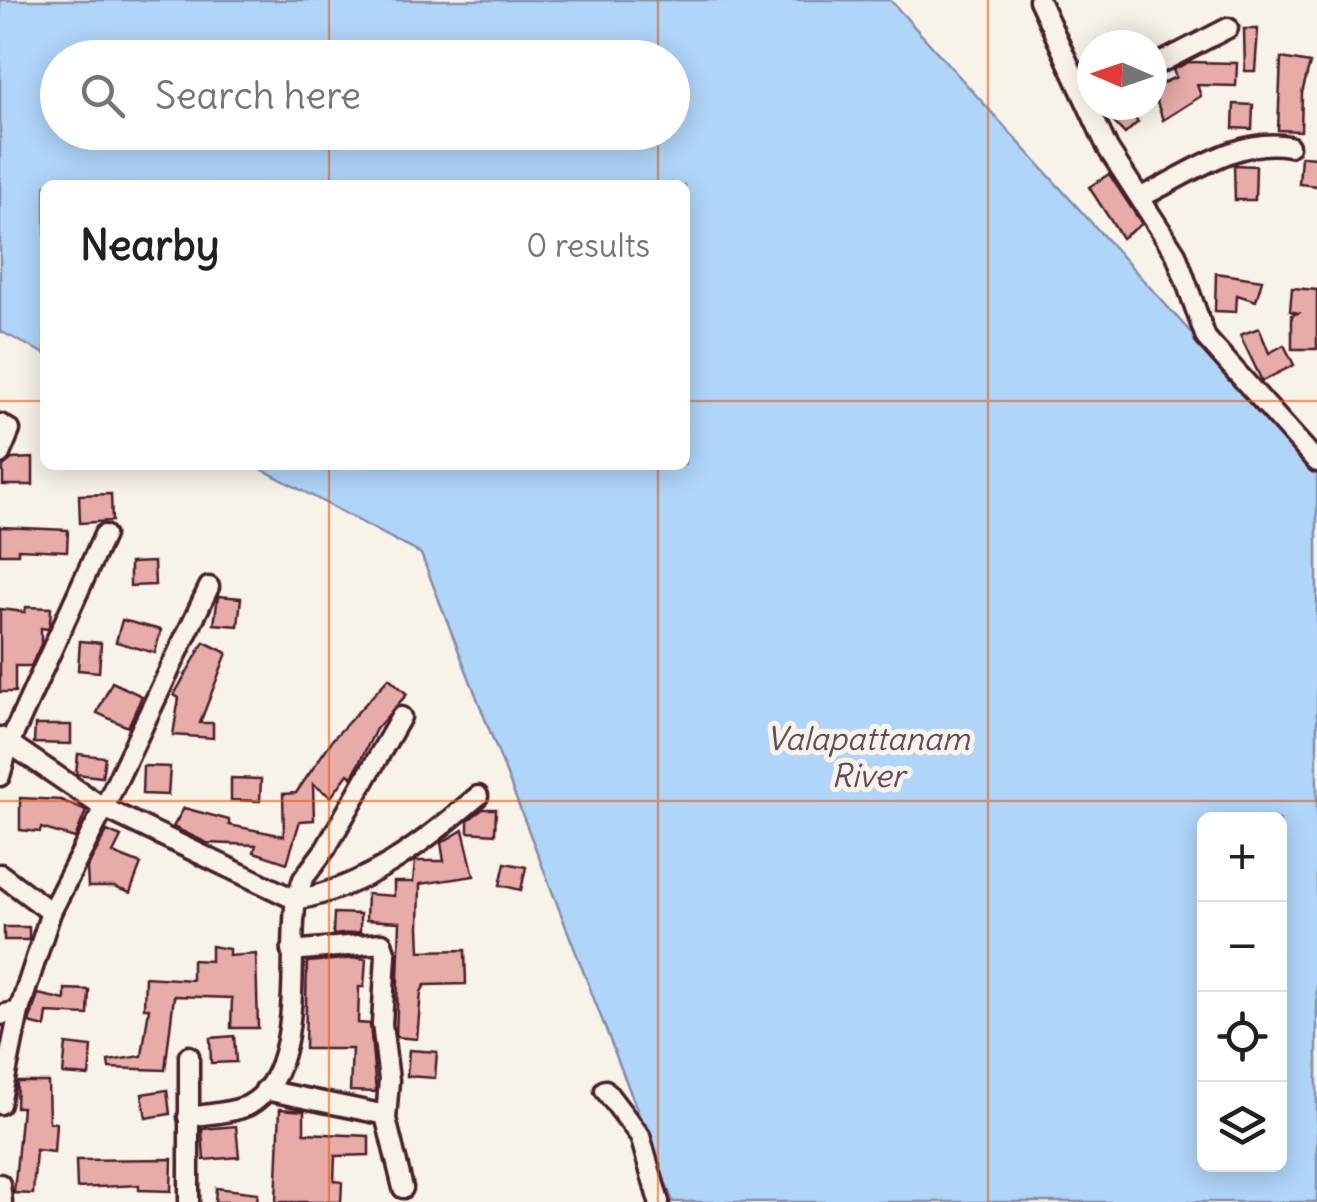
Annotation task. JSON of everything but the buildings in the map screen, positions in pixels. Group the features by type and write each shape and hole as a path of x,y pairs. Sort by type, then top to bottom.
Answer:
{"street":[{"path":"1039,0 1077,75"},
{"path":"1167,59 1228,28"},
{"path":"1097,120 1108,148 1176,254 1206,338 1317,462"},
{"path":"1141,198 1238,149 1271,142 1289,146"},
{"path":"0,424 10,430 0,454"},
{"path":"0,776 5,740 104,535"},
{"path":"0,1104 9,1013 51,912 209,587"},
{"path":"188,1117 248,1105 265,1090 288,1035 296,900 303,879 326,848 400,717"},
{"path":"5,740 104,808 296,900 326,894 376,875 478,796"},
{"path":"0,874 51,912"},
{"path":"292,951 382,944 386,955 382,1024 389,1080 386,1115 403,1188"},
{"path":"188,1202 189,1056"},
{"path":"265,1090 386,1115"},
{"path":"605,1090 640,1136 659,1202"},
{"path":"0,1184 2,1202"}],"water":[{"name":"Valapattanam River","path":"0,0 890,0 1317,472 1317,1202 673,1202 421,554 263,470 690,470 690,180 40,180 40,351 0,331"}]}
